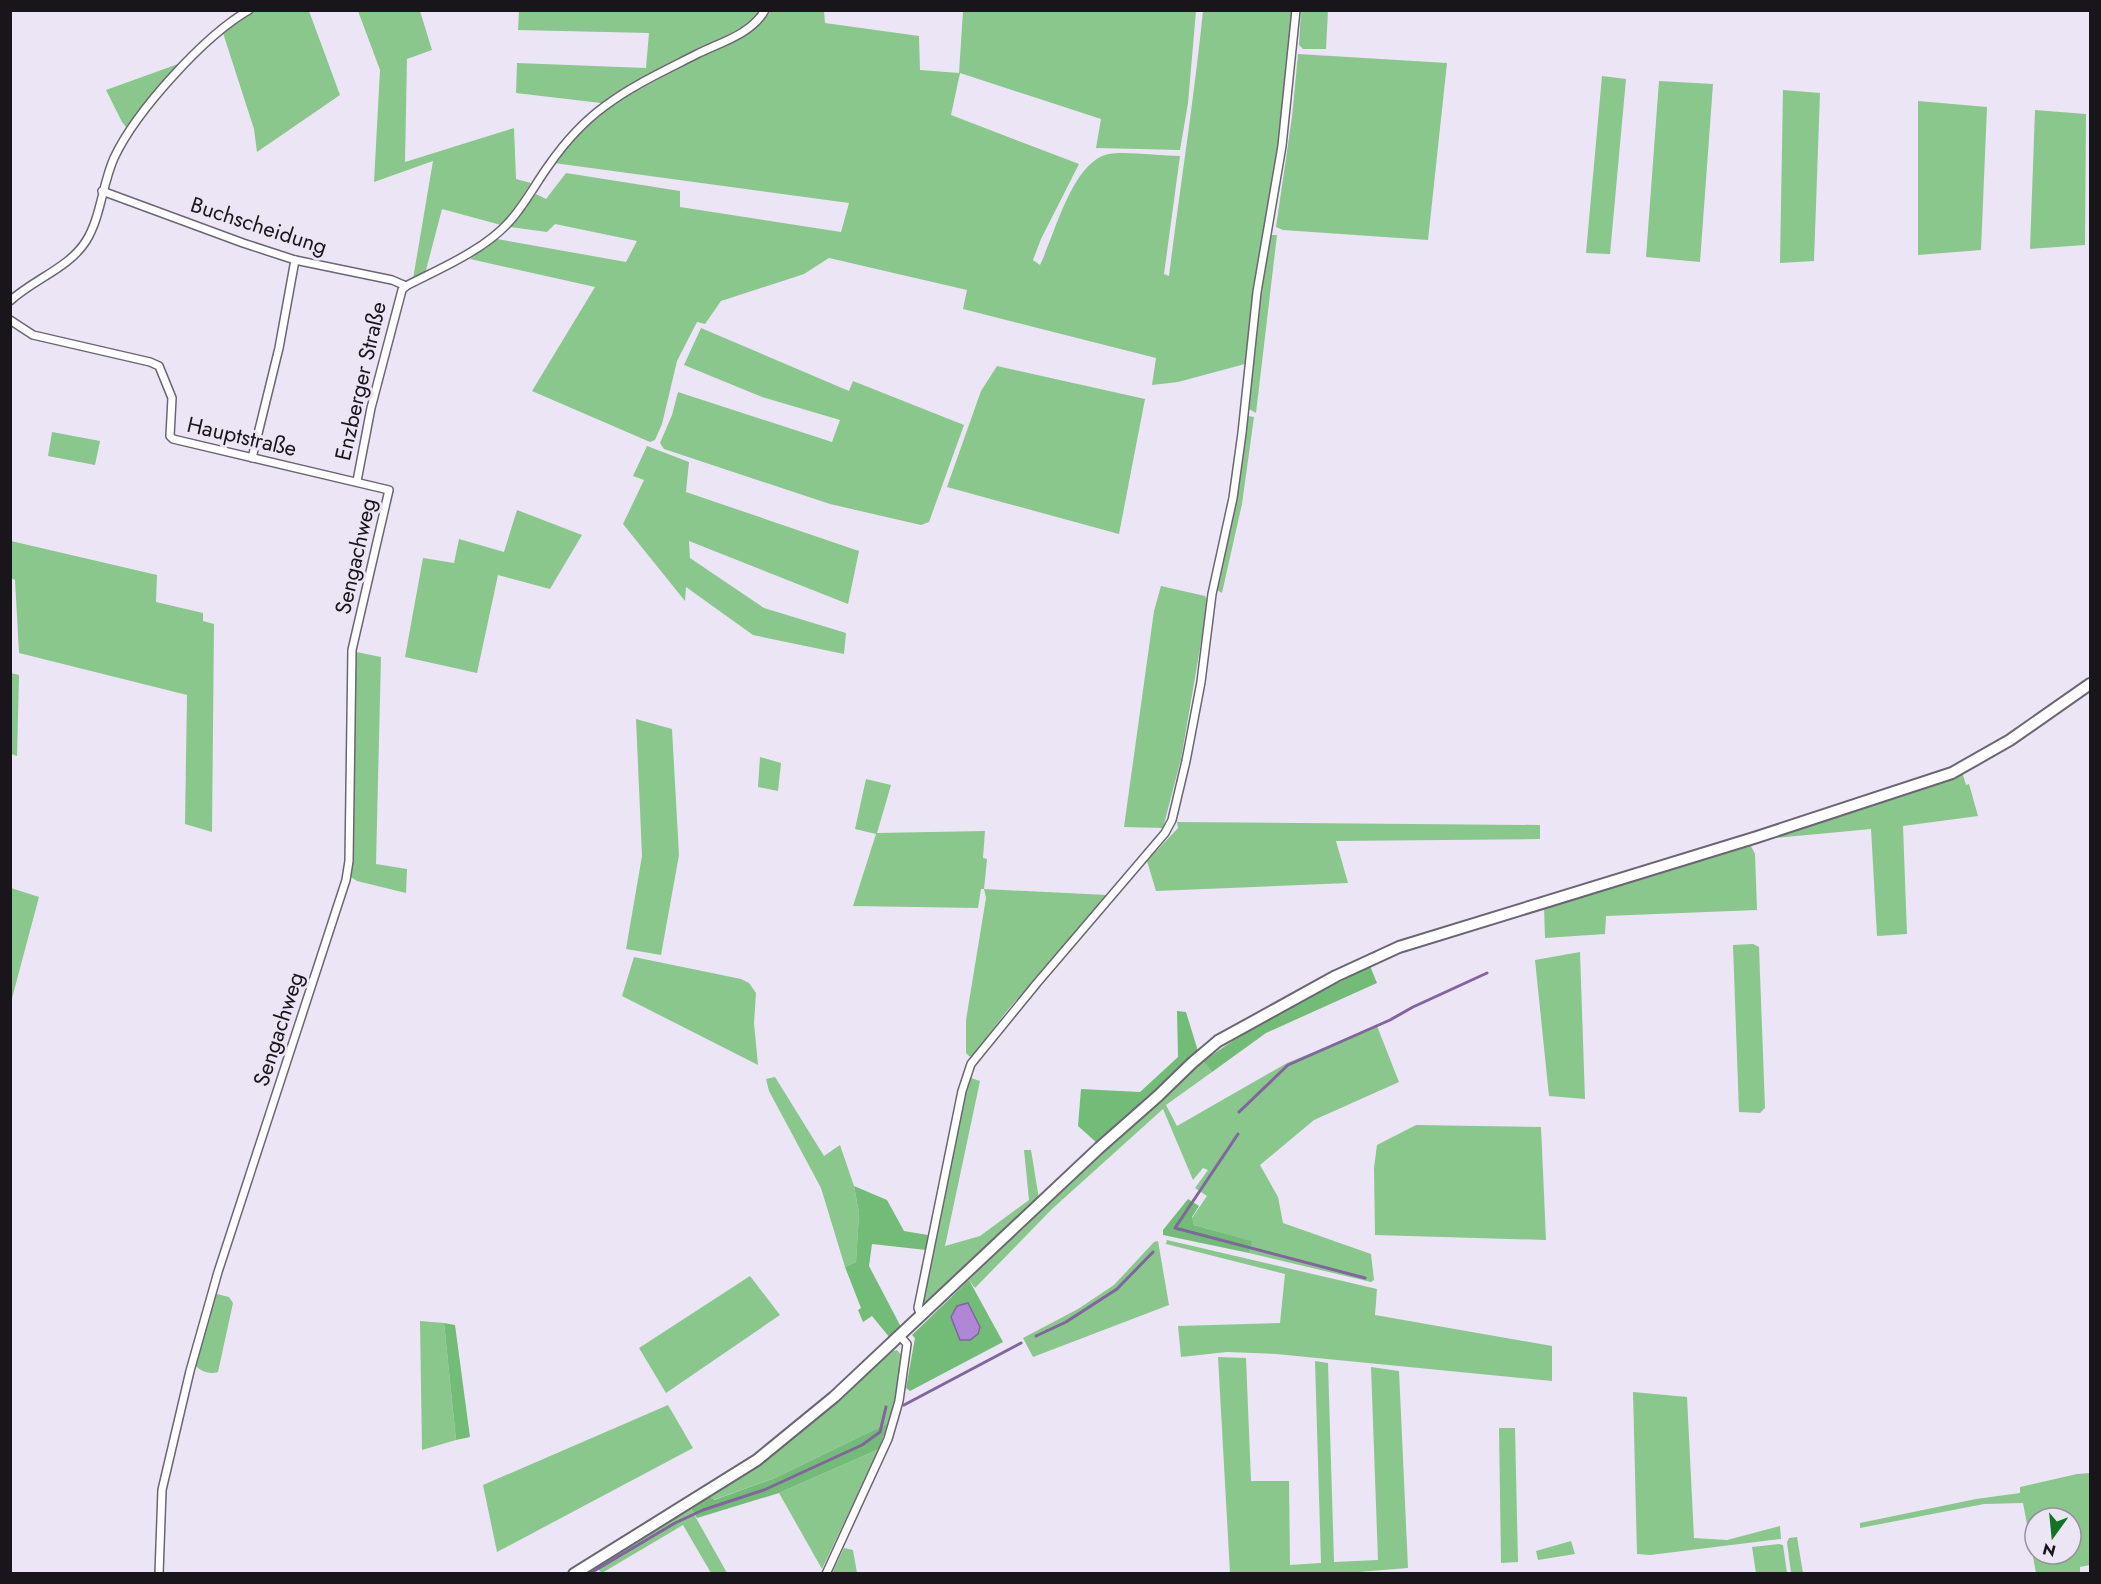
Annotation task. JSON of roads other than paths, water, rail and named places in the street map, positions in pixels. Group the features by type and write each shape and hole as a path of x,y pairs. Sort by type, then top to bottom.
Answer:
{"main road":[{"path":"574,1574 757,1460 808,1418 900,1336 1191,1063 1218,1041 1336,976 1399,947 1757,837 1952,773 2010,740 2091,684"}],"street":[{"path":"10,301 72,258 86,241 114,159 127,134 199,49 249,10"},
{"name":"Enzberger Straße","path":"357,480 379,373 399,295 406,286 439,271 504,228 571,137 607,105 687,59 748,28 761,17 765,10"},
{"path":"921,1316 918,1308 942,1186 962,1091 971,1064 1165,833 1172,820 1200,682 1212,594 1233,498 1257,292 1282,146 1296,10"},
{"name":"Buchscheidung","path":"102,191 295,260 392,280 406,286"},
{"path":"252,458 279,348 295,260"},
{"name":"Hauptstraße","path":"10,320 33,335 159,366 172,398 170,436 173,439 357,480 389,490"},
{"name":"Sengachweg","path":"159,1574 164,1477 190,1371 218,1272 346,880 349,861 352,650 389,490"},
{"path":"826,1574 888,1439 899,1401 906,1344 900,1336"}],"waterway":[{"path":"1239,1112 1288,1065 1390,1020 1487,973"},
{"path":"1238,1134 1175,1228 1365,1278"},
{"path":"1036,1336 1066,1322 1117,1289 1153,1252"},
{"path":"904,1405 1021,1343"},
{"path":"589,1574 675,1523 703,1510 764,1490 862,1445 880,1432 886,1407"}]}
